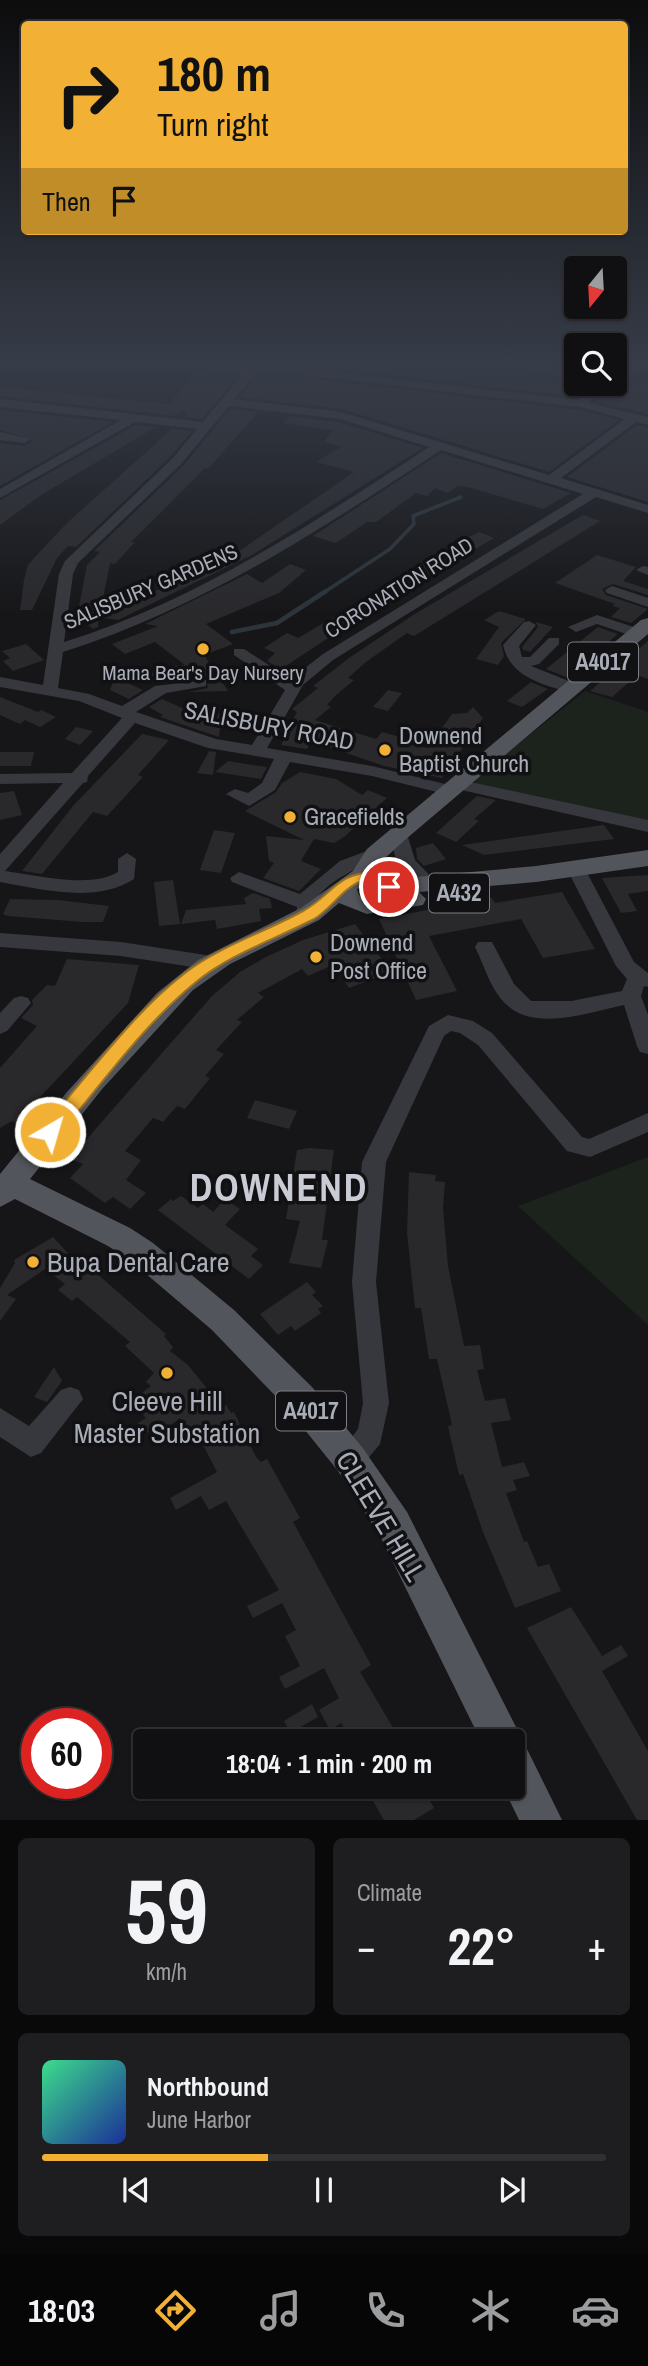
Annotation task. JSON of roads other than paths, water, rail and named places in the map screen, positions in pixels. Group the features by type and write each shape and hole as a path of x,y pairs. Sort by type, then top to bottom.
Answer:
{"main road":[{"name":"A4017","path":"354,889 375,854 645,627"},
{"name":"A432","path":"384,895 429,884 536,874 648,858"},
{"name":"A432","path":"3,1185 148,1019 201,970 354,889 384,895 497,886 536,874"},
{"name":"CLEEVE HILL","path":"3,1185 119,1237 142,1252 223,1320 300,1398 350,1459 394,1525 496,1729"},
{"path":"525,1787 541,1820"}],"street":[{"path":"0,494 85,445"},
{"path":"50,689 66,574 72,561 177,461 190,445"},
{"path":"440,445 648,509"},
{"name":"SALISBURY GARDENS","path":"54,650 86,642 246,571 440,445"},
{"path":"552,479 603,445"},
{"name":"CORONATION ROAD","path":"257,751 293,688 328,657 595,492"},
{"path":"645,627 612,593 648,603"},
{"path":"576,627 597,619 645,627"},
{"path":"529,625 511,645 516,662 529,672 573,688"},
{"path":"516,662 534,661 554,641"},
{"path":"239,652 293,688"},
{"name":"SALISBURY ROAD","path":"0,682 50,689 197,740 648,826"},
{"path":"0,866 81,778 127,714 161,689 200,683"},
{"path":"235,794 249,801 269,786 284,756"},
{"path":"0,779 81,778"},
{"path":"398,834 403,859 413,873 429,884"},
{"path":"239,878 308,911 308,896 352,860 375,854"},
{"path":"0,876 52,884 114,884 127,875 127,859"},
{"path":"575,867 626,966 641,989 648,1046"},
{"path":"0,940 154,953 201,970"},
{"path":"485,947 513,999 532,1009 558,1010 641,989"},
{"path":"0,1026 21,1003"},
{"path":"350,1459 370,1435 376,1403 364,1282 367,1216 377,1151 436,1031 448,1023 466,1026 485,1039 575,1145 590,1148 648,1122"},
{"path":"0,1421 31,1444 70,1399"}],"waterway":[{"path":"323,593 390,549 414,524 413,516 461,497"},
{"path":"232,632 277,623 326,591"}],"place":[{"name":"Mama Bear's Day Nursery","path":"203,649"},
{"name":"Downend Baptist Church","path":"385,750"},
{"name":"Gracefields","path":"290,817"},
{"name":"Downend Post Office","path":"316,957"},
{"name":"Bupa Dental Care","path":"33,1262"},
{"name":"Cleeve Hill Master Substation","path":"167,1373"}],"district":[{"name":"DOWNEND","path":"279,1188"}]}
